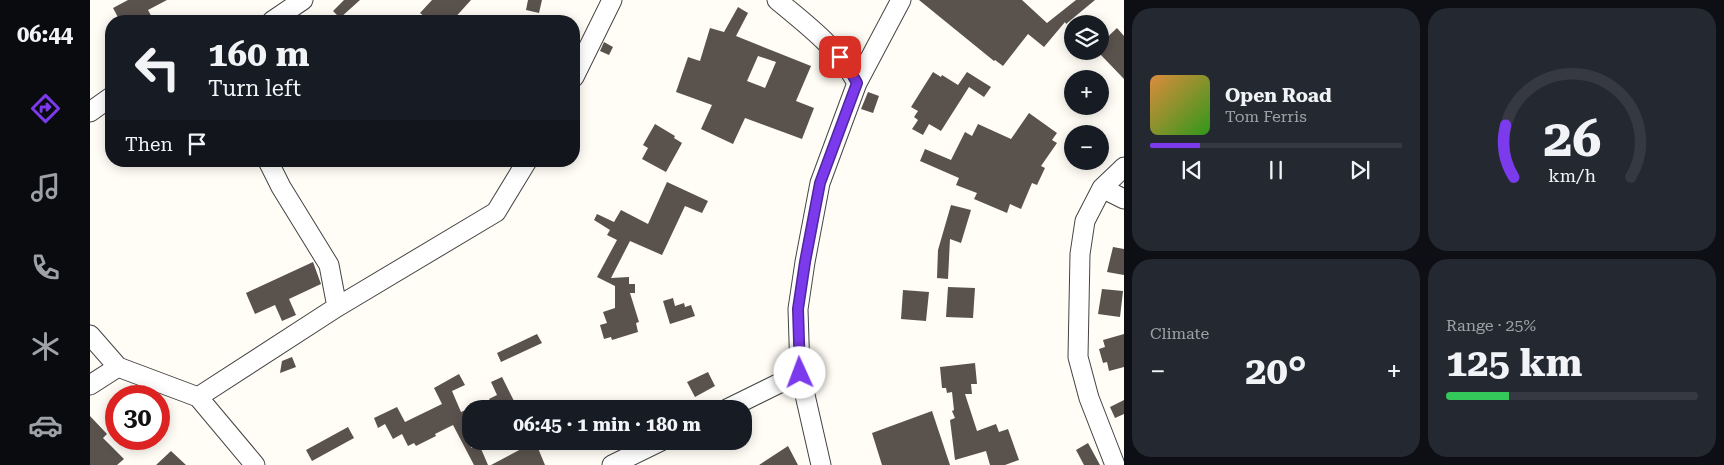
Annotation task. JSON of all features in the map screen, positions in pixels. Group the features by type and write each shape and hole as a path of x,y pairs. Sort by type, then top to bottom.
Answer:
{"street":[{"path":"281,15 304,0"},
{"path":"580,65 612,0"},
{"path":"777,0 832,47 848,67 857,83"},
{"path":"821,465 800,373 798,309 805,262 820,183 857,83 901,0"},
{"path":"90,112 105,101"},
{"path":"271,167 329,265 337,307"},
{"path":"198,397 337,307 496,212 523,167"},
{"path":"1115,465 1089,398 1078,357 1080,254 1085,221 1102,188 1124,167"},
{"path":"1102,188 1124,199"},
{"path":"90,335 118,367 198,397 255,465"},
{"path":"90,385 118,367"},
{"path":"745,400 800,373"},
{"path":"612,465 643,450"}],"building":[{"path":"128,0 167,0 148,10 151,15 117,15 113,8"},
{"path":"344,0 360,0 343,15 337,15 333,11"},
{"path":"432,0 471,0 457,15 422,15 420,13"},
{"path":"528,0 542,0 539,13 526,10"},
{"path":"919,0 1022,0 1047,23 1076,0 1095,0 1077,15 1064,15 1064,23 1044,47 1028,34 1003,66 994,61"},
{"path":"738,7 748,13 736,36 811,66 796,101 814,108 802,139 745,118 733,144 701,129 712,105 676,92 688,57 700,61 710,28 724,32","holes":["758,56 776,62 765,88 747,81"]},
{"path":"1117,28 1124,36 1124,79 1106,60 1109,60 1109,36"},
{"path":"604,42 613,47 609,55 600,51"},
{"path":"933,72 958,85 967,72 991,87 984,97 969,87 941,131 929,124 923,135 912,129 918,120 914,117 918,111 911,107"},
{"path":"868,92 879,96 873,113 861,109"},
{"path":"1029,113 1057,133 1052,140 1057,143 1041,166 1045,168 1037,185 1032,183 1021,209 1010,204 1007,213 974,199 977,193 956,185 959,178 920,161 925,149 951,160 965,132 972,136 978,124 1011,139"},
{"path":"655,124 675,136 674,138 682,143 666,172 642,159 648,148 643,145"},
{"path":"667,182 708,201 702,213 685,206 662,255 630,241 611,278 629,277 629,284 635,284 635,293 630,293 639,322 636,323 638,332 612,340 611,337 604,339 600,325 607,323 603,312 615,308 615,286 597,277 617,240 607,235 610,230 594,220 597,214 614,222 621,210 648,224"},
{"path":"951,205 971,210 961,243 950,239 948,279 937,278 938,250"},
{"path":"1113,247 1124,249 1124,275 1107,272"},
{"path":"313,262 321,284 289,299 296,315 282,321 275,305 255,314 246,293"},
{"path":"948,287 975,288 973,318 946,317"},
{"path":"1102,289 1123,291 1120,317 1098,314"},
{"path":"903,290 929,292 926,321 901,319"},
{"path":"673,298 675,306 684,303 685,307 691,305 695,316 670,324 663,301"},
{"path":"537,334 542,343 501,362 497,353"},
{"path":"1124,334 1124,367 1109,371 1107,362 1103,363 1099,349 1105,347 1103,340"},
{"path":"292,357 296,367 280,373 282,361"},
{"path":"975,363 977,384 971,384 972,394 965,394 977,431 996,424 999,432 1008,429 1019,460 1005,465 990,465 986,451 955,460 950,420 955,418 952,411 954,410 952,392 947,393 946,388 942,388 940,367"},
{"path":"708,372 715,386 695,397 687,382"},
{"path":"459,374 465,385 452,391 462,412 462,442 453,425 416,446 414,443 408,446 402,434 393,439 385,424 378,428 374,418 397,407 405,422 442,404 434,388"},
{"path":"502,377 514,400 490,400 497,395 491,382"},
{"path":"1124,400 1124,414 1115,418 1110,407"},
{"path":"932,411 950,465 882,465 872,433"},
{"path":"90,416 105,432 103,438 105,440 105,450 115,450 124,459 117,465 90,465"},
{"path":"348,427 354,438 312,461 306,450"},
{"path":"1088,443 1100,465 1084,465 1076,450"},
{"path":"788,446 798,465 759,465"},
{"path":"466,450 482,450 488,465 474,465"},
{"path":"519,450 539,450 545,465 491,465"},
{"path":"171,451 186,465 156,465"}],"route":[{"path":"800,373 798,309 820,183 857,83 840,57"}]}
